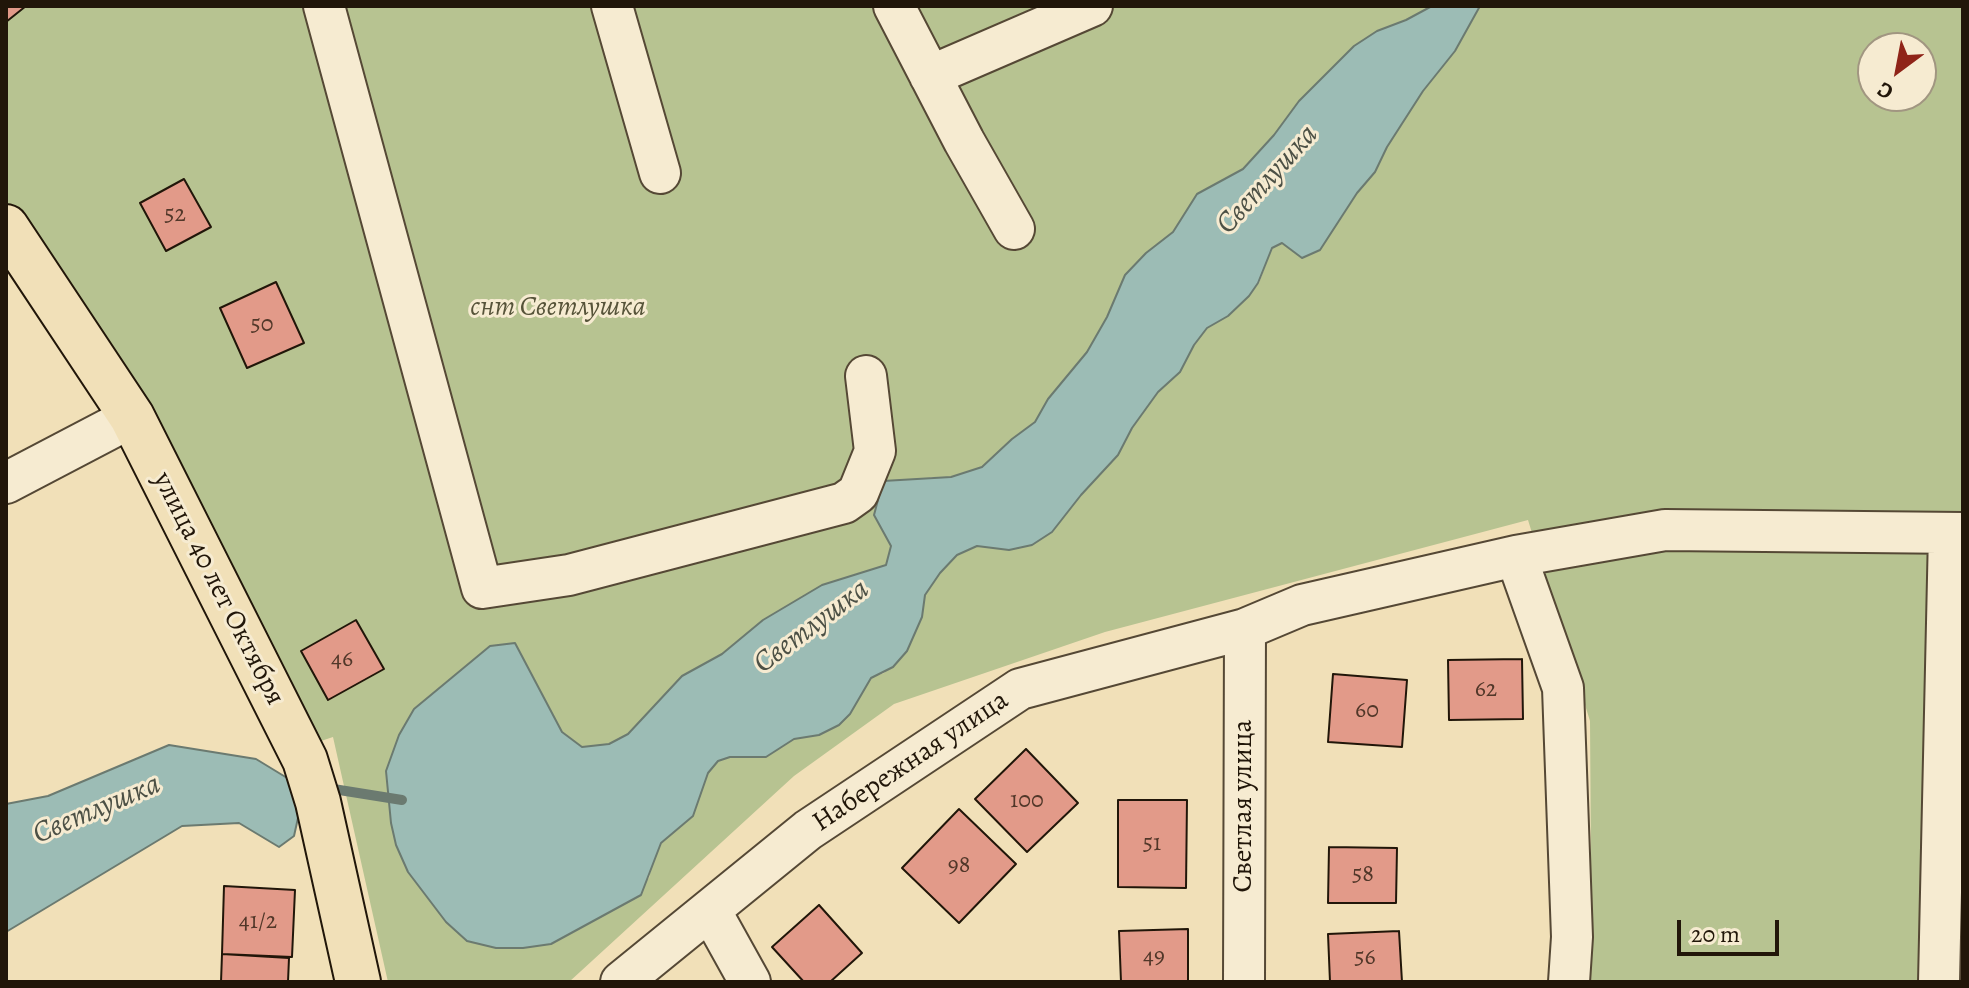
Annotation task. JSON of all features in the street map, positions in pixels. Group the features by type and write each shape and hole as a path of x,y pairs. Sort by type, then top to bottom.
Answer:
{"main road":[{"name":"улица 40 лет Октября","path":"6,227 132,417 305,760 318,802 358,982"}],"street":[{"path":"324,6 482,588 569,575 844,503 858,493 875,451 866,376"},
{"path":"612,6 660,173"},
{"path":"894,6 1014,229"},
{"path":"930,76 1092,6"},
{"path":"6,483 132,417"},
{"name":"Набережная улица","path":"621,982 808,830 1020,689 1245,629 1302,605 1516,556 1665,530 1956,533"},
{"path":"1939,982 1956,533"},
{"path":"1516,556 1563,688 1572,937 1569,982"},
{"name":"Светлая улица","path":"1244,982 1245,629"},
{"path":"710,910 750,982"}],"green space":[{"name":"снт Светлушка","path":"6,6 1432,6 1377,31 1299,101 1275,135 1243,169 1197,194 1173,232 1146,253 1087,352 1048,399 1035,422 982,467 951,477 931,477 874,515 891,546 886,565 822,585 763,620 722,654 682,676 628,734 609,744 582,747 562,732 515,643 490,646 414,709 446,922 467,941 496,948 523,948 551,944 576,931 649,878 661,843 693,816 708,772 718,761 730,757 766,757 794,739 819,735 871,678 884,673 922,617 925,595 957,555 977,546 1009,550 1031,545 1052,531 1118,455 1132,428 1158,392 1180,372 1207,328 1228,316 1249,296 1259,283 1272,248 1342,217 1375,172 1387,147 1423,91 1455,51 1480,6 1963,6 1963,982 1586,982 1591,865 1590,721 1528,520 1105,632 894,704 794,776 569,982 388,982 333,737 321,741 6,202"}],"water":[{"path":"1432,6 1480,6 1455,51 1423,91 1387,147 1375,172 1357,193 1320,250 1302,258 1282,243 1272,248 1258,283 1249,296 1228,316 1207,328 1180,372 1158,392 1132,428 1118,455 1052,532 1032,545 1009,550 977,546 957,555 925,595 922,617 907,651 893,667 871,678 850,714 839,725 819,735 794,739 766,757 730,757 718,761 708,773 693,816 661,843 641,895 551,944 523,948 496,948 467,941 446,922 408,872 396,845 391,823 386,771 399,735 414,709 490,646 515,643 562,732 582,747 609,744 628,734 682,676 722,654 763,620 822,585 886,565 891,546 874,515 883,481 951,477 982,467 1035,422 1048,399 1087,352 1107,317 1125,275 1173,232 1197,194 1243,169 1299,101 1354,46 1377,31"},
{"path":"169,745 256,759 297,784 302,800 294,836 279,847 239,823 182,826 6,932 6,804 48,796"}],"building":[{"path":"6,6 26,6 6,22"},
{"path":"184,179 211,227 166,251 140,203"},
{"path":"276,282 304,343 247,368 220,308"},
{"path":"356,620 384,669 328,700 301,651"},
{"path":"1522,659 1523,719 1449,720 1448,660"},
{"path":"1333,674 1407,680 1402,747 1328,742"},
{"path":"1026,749 1078,803 1027,852 975,799"},
{"path":"1118,800 1187,800 1186,888 1118,887"},
{"path":"959,809 1016,864 959,923 902,868"},
{"path":"1329,847 1397,848 1396,903 1328,903"},
{"path":"224,886 295,890 292,957 222,954"},
{"path":"819,905 862,953 830,982 804,982 772,947"},
{"path":"1188,929 1188,982 1121,982 1119,931"},
{"path":"1399,931 1402,982 1330,982 1328,934"},
{"path":"222,954 289,958 288,982 221,982"}],"waterway":[{"name":"Светлушка","path":"327,788 402,800"}]}
